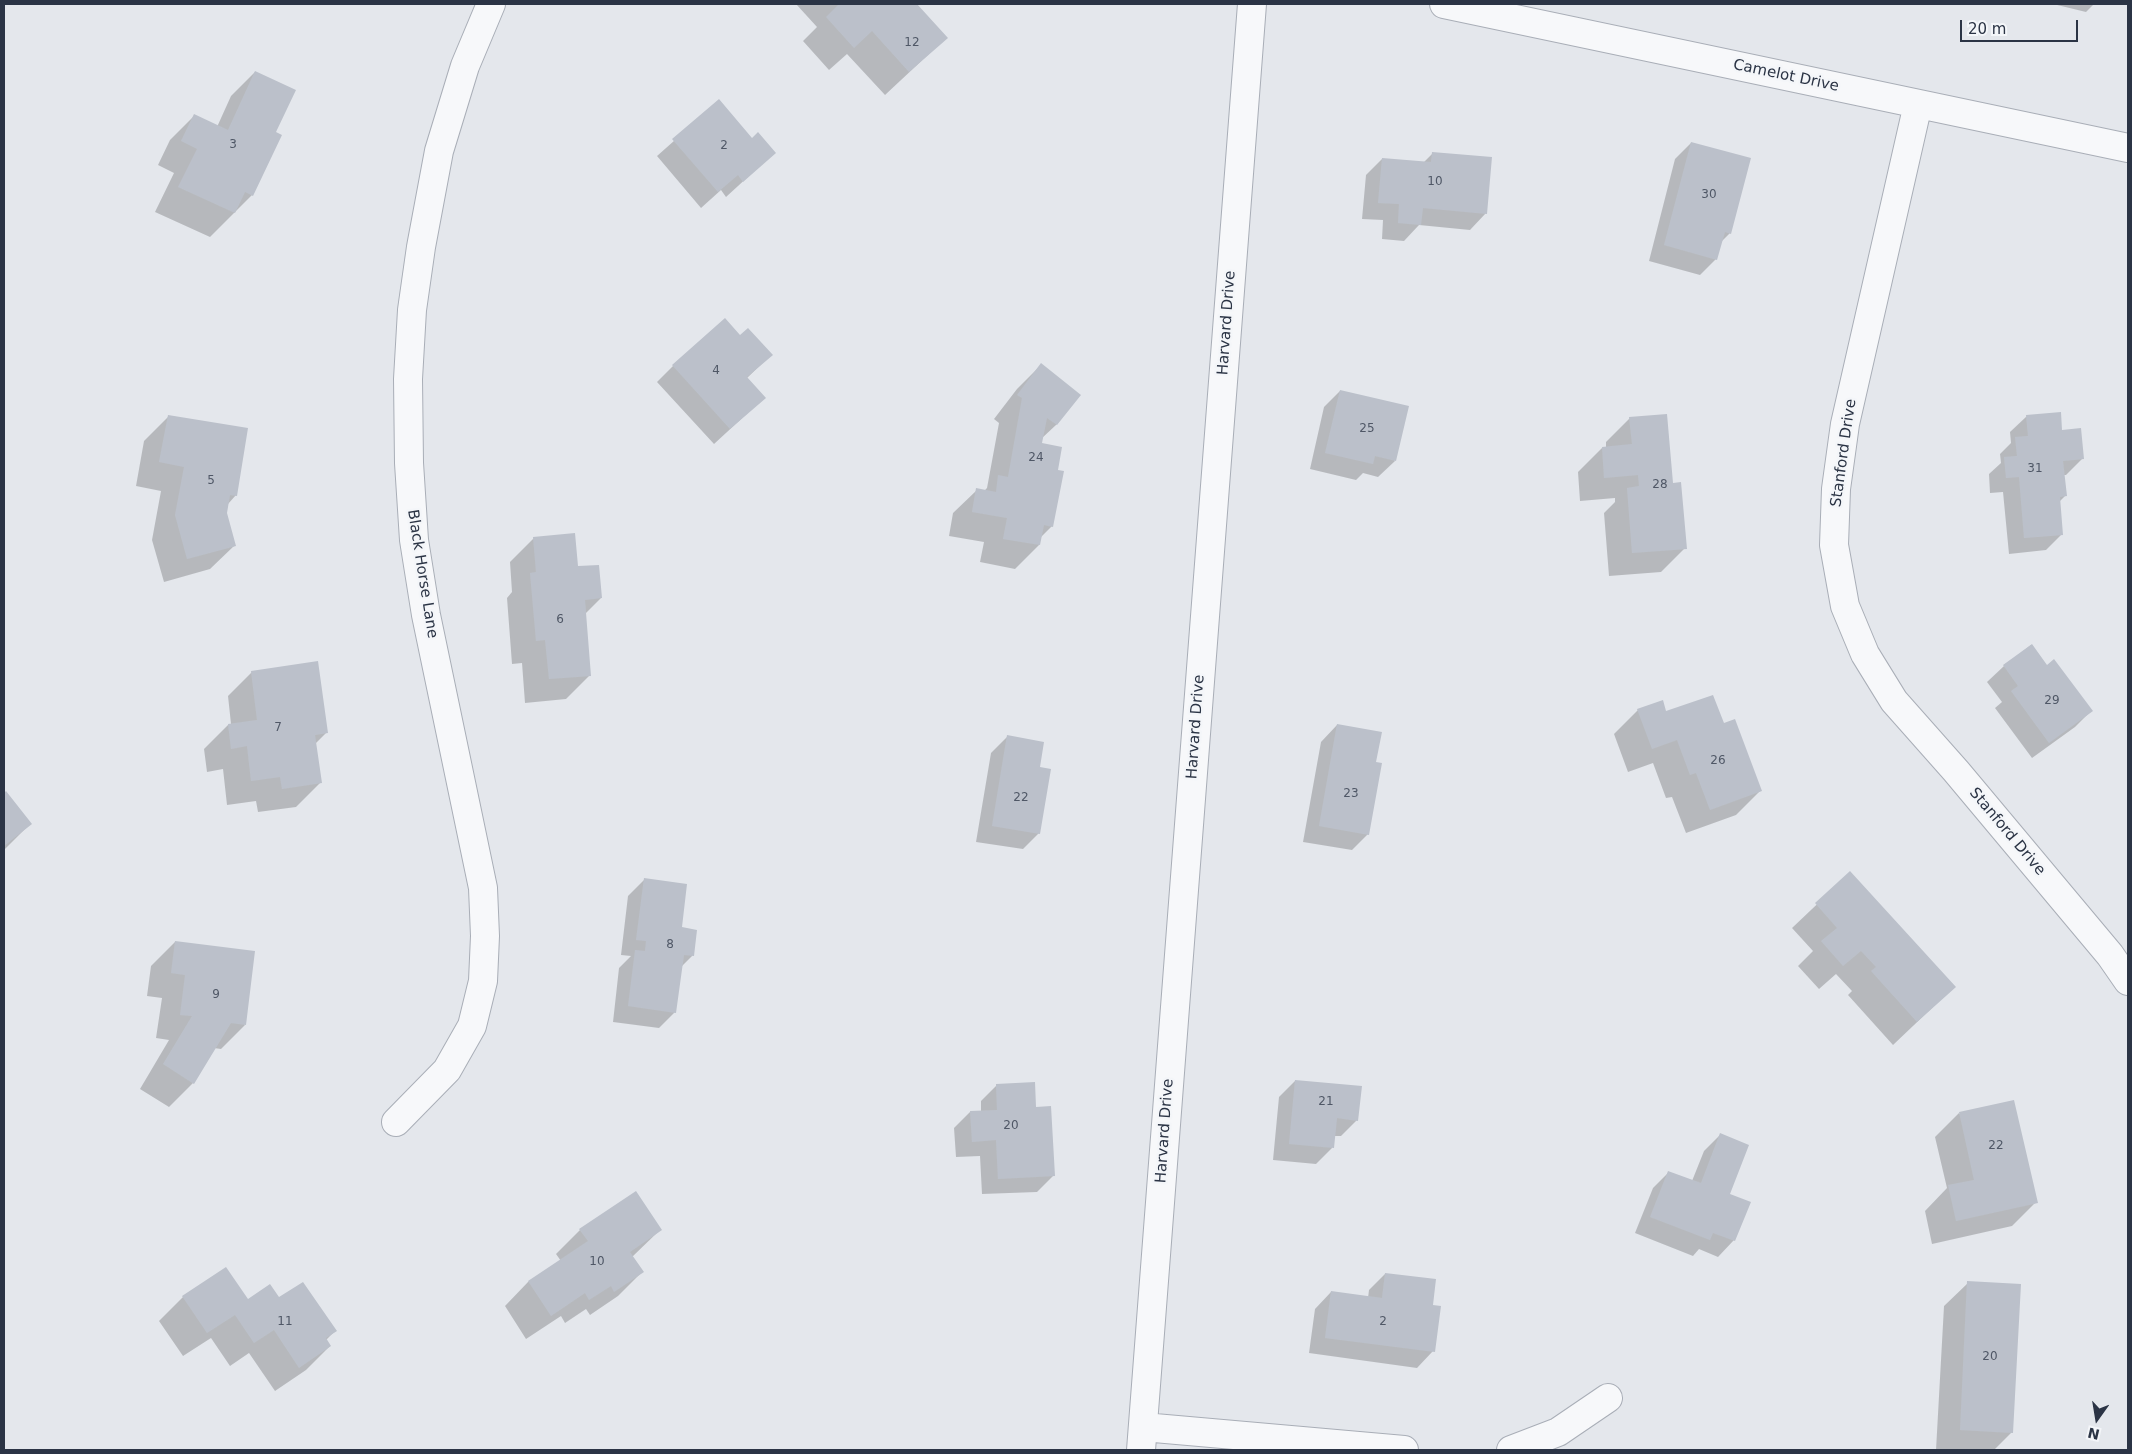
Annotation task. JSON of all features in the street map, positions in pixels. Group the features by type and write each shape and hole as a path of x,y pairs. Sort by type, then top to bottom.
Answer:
{"street":[{"name":"Black Horse Lane","path":"396,1122 447,1070 472,1026 482,981 485,936 483,888 426,615 414,540 409,463 408,379 412,310 421,247 439,151 465,66 491,4"},
{"name":"Harvard Drive","path":"1142,1439 1252,4"},
{"name":"Camelot Drive","path":"1444,4 2128,148"},
{"name":"Stanford Drive","path":"1918,104 1845,424 1838,471 1834,545 1845,606 1865,654 1894,701 1956,771 2061,896 2110,955 2128,981"},
{"path":"1511,1450 1558,1432 1608,1398"},
{"path":"1142,1439 1404,1450"}],"building":[{"path":"839,4 917,4 948,38 909,72 872,31 854,48 826,17"},
{"path":"255,71 296,90 276,132 282,135 253,196 245,192 235,213 178,187 197,149 181,141 194,114 228,130"},
{"path":"719,99 752,138 758,132 776,153 743,182 738,175 718,192 672,139"},
{"path":"1691,142 1751,158 1731,234 1725,232 1717,260 1664,245"},
{"path":"1432,152 1492,157 1487,214 1423,208 1421,225 1398,223 1399,204 1378,203 1382,158 1431,162"},
{"path":"725,318 740,335 748,328 773,355 747,377 766,398 730,429 672,365"},
{"path":"1041,363 1081,395 1057,425 1047,418 1042,443 1062,447 1058,470 1064,471 1053,527 1044,525 1040,545 1003,539 1007,518 972,512 976,488 996,492 998,475 1008,477 1022,398 1017,395"},
{"path":"1340,390 1409,406 1396,461 1375,456 1373,464 1325,453"},
{"path":"2061,412 2062,430 2081,428 2084,459 2063,461 2067,496 2060,497 2063,535 2024,538 2019,477 2006,478 2004,457 2017,456 2015,437 2028,436 2026,415"},
{"path":"1667,414 1673,483 1681,482 1687,549 1632,553 1627,488 1639,486 1638,475 1604,478 1602,447 1632,444 1629,417"},
{"path":"168,415 248,428 237,496 230,495 227,513 236,546 187,559 175,515 184,467 159,462"},
{"path":"575,533 578,566 599,565 602,598 585,600 591,676 549,679 545,640 536,641 530,573 536,572 533,537"},
{"path":"2032,644 2047,665 2054,659 2093,711 2049,743 2011,691 2018,686 2003,665"},
{"path":"318,661 328,733 315,735 322,783 282,789 280,777 251,781 247,746 231,749 228,724 257,720 251,671"},
{"path":"1713,695 1724,723 1735,719 1762,791 1710,810 1696,773 1690,775 1677,740 1652,749 1637,709 1663,700 1666,711"},
{"path":"1337,724 1382,732 1376,762 1382,763 1369,835 1319,826"},
{"path":"1007,735 1044,742 1040,767 1051,769 1040,834 992,826"},
{"path":"6,791 32,824 4,846 4,793"},
{"path":"1850,871 1956,987 1917,1022 1871,971 1876,967 1861,951 1843,966 1821,941 1837,928 1815,903"},
{"path":"644,878 687,884 682,927 697,930 694,956 684,955 676,1013 628,1006 635,950 645,951 646,941 636,940"},
{"path":"175,941 255,951 246,1025 231,1023 194,1084 163,1064 192,1016 180,1015 185,975 171,973"},
{"path":"1295,1080 1362,1086 1358,1121 1337,1118 1334,1148 1289,1144"},
{"path":"1035,1082 1036,1107 1051,1106 1055,1176 998,1179 996,1140 972,1142 970,1111 997,1110 996,1084"},
{"path":"2014,1100 2038,1203 1956,1221 1948,1185 1974,1180 1959,1112"},
{"path":"1720,1133 1749,1145 1730,1194 1751,1202 1735,1241 1713,1233 1710,1240 1650,1217 1668,1171 1701,1183"},
{"path":"636,1191 662,1230 630,1252 644,1272 614,1292 611,1286 589,1300 585,1293 551,1316 528,1281 588,1241 579,1229"},
{"path":"226,1267 248,1299 270,1284 279,1297 303,1282 337,1331 326,1338 331,1346 299,1368 274,1330 254,1343 235,1315 207,1333 182,1296"},
{"path":"1385,1273 1436,1279 1433,1305 1441,1306 1435,1352 1325,1338 1331,1291 1382,1298"},
{"path":"1967,1281 2021,1284 2013,1433 1960,1430"}]}
